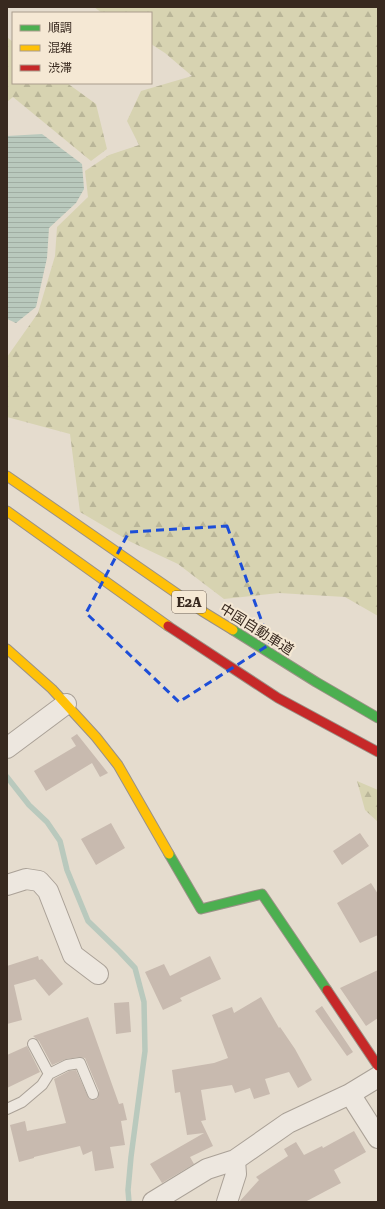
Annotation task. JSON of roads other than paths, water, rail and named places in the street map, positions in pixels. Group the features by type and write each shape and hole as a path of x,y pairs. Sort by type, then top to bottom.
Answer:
{"main road":[{"name":"中国自動車道","path":"7,476 202,611 316,682 378,718"},
{"name":"E2A","path":"7,511 193,643 278,698 378,752"},
{"path":"7,650 52,689 96,737 118,765 201,909 262,894 378,1066"}],"street":[{"path":"7,748 66,704"},
{"path":"7,885 26,879 39,881 48,891 73,955 98,974"},
{"path":"152,1202 207,1170 235,1160 288,1122 350,1094 378,1077"},
{"path":"350,1094 378,1138"},
{"path":"227,1202 236,1174 235,1160"}],"lane":[{"path":"33,1044 49,1074"},
{"path":"7,1110 22,1102 32,1094 42,1085 49,1074 67,1065 80,1063 93,1094"}],"waterway":[{"path":"7,777 29,805 47,822 60,841 67,870 88,921 135,968 144,1002 145,1051 131,1157 128,1190 129,1202"}]}
